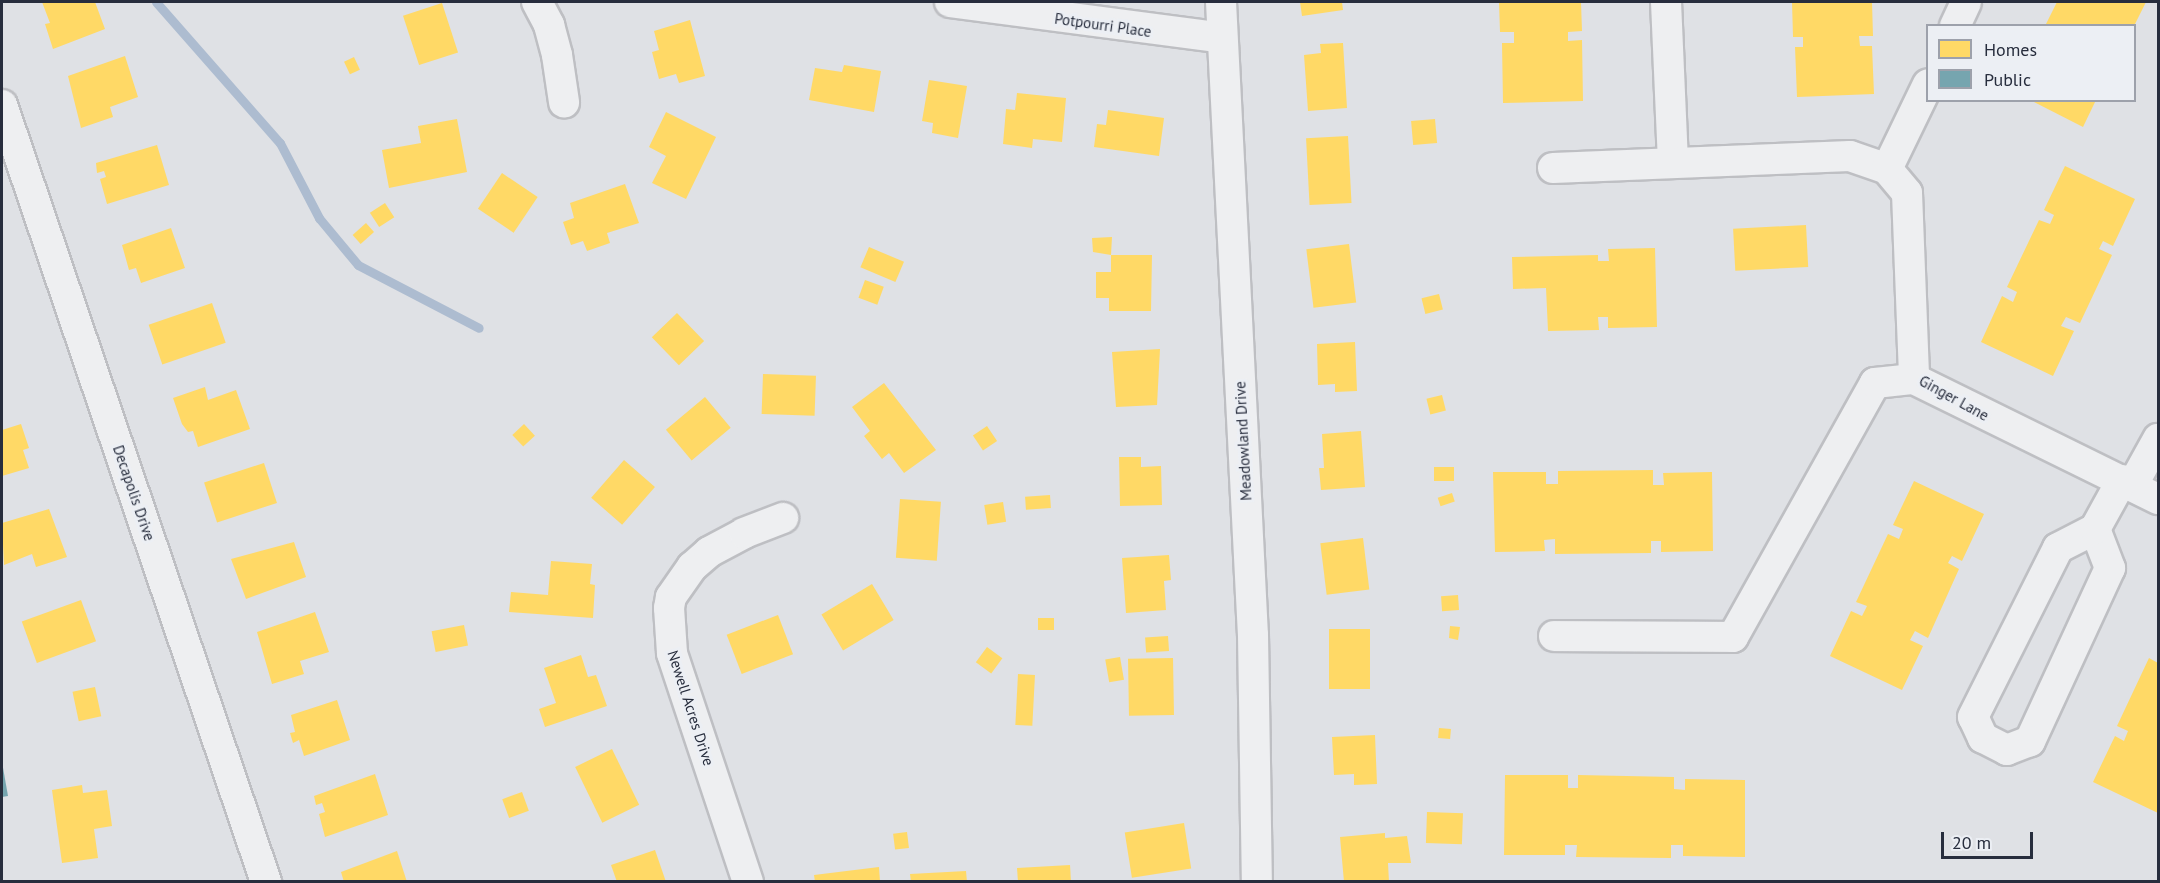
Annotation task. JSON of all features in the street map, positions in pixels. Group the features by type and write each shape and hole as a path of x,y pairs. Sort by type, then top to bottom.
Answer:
{"street":[{"path":"537,2 549,25 557,54 564,102"},
{"name":"Potpourri Place","path":"950,2 1222,38"},
{"name":"Meadowland Drive","path":"1221,2 1253,635 1257,882"},
{"path":"1666,2 1673,163"},
{"path":"1956,24 1966,2"},
{"path":"1553,168 1850,156 1887,169 1926,88"},
{"name":"Decapolis Drive","path":"2,105 266,882"},
{"name":"Ginger Lane","path":"1887,169 1907,193 1914,379 2138,488"},
{"path":"1554,636 1733,637 1875,383 1914,379"},
{"path":"2095,529 2110,568 2030,741 2007,750 1983,738 1973,717 2058,548 2095,529 2138,488 2158,439"},
{"name":"Newell Acres Drive","path":"748,882 672,653 669,608 671,597 692,567 709,552 744,533 783,518"}],"building: Homes":[{"path":"42,2 95,2 105,29 53,49 45,24 50,23"},
{"path":"1300,2 1342,2 1343,10 1302,16"},
{"path":"1499,2 1581,2 1582,31 1568,32 1568,41 1582,40 1583,101 1503,103 1502,43 1514,43 1514,32 1500,32"},
{"path":"1792,2 1872,2 1873,36 1859,36 1860,46 1872,46 1874,94 1797,97 1795,47 1803,47 1803,37 1793,37"},
{"path":"2057,2 2146,2 2135,24 2046,24"},
{"path":"442,3 458,52 419,65 403,16"},
{"path":"690,20 705,76 679,83 676,74 659,79 652,52 659,50 654,31"},
{"path":"1343,43 1347,108 1308,111 1304,55 1321,53 1320,44"},
{"path":"125,56 138,97 110,107 113,117 81,128 68,76"},
{"path":"354,57 360,70 350,74 344,62"},
{"path":"844,65 881,71 874,112 809,100 815,68 842,72"},
{"path":"929,80 967,86 958,138 932,133 933,123 922,121"},
{"path":"1017,93 1066,98 1062,142 1033,139 1032,148 1003,144 1006,109 1015,110"},
{"path":"2034,102 2095,102 2083,127"},
{"path":"1108,110 1164,118 1159,156 1094,147 1097,124 1106,125"},
{"path":"666,112 716,137 686,199 652,183 666,156 649,147"},
{"path":"457,119 467,172 389,188 382,150 421,143 418,126"},
{"path":"1435,119 1437,143 1413,145 1411,121"},
{"path":"1348,136 1352,203 1310,205 1306,138"},
{"path":"157,145 169,185 107,204 100,179 106,177 104,171 97,173 96,163"},
{"path":"2065,166 2135,199 2113,246 2103,241 2099,249 2112,255 2080,323 2066,317 2061,326 2074,331 2053,376 1981,342 2002,296 2013,302 2017,292 2007,287 2039,220 2050,224 2054,215 2044,210"},
{"path":"502,173 538,197 514,233 478,209"},
{"path":"625,184 639,223 607,233 610,243 587,251 583,241 571,245 563,222 574,218 570,203"},
{"path":"385,203 394,217 379,227 370,213"},
{"path":"366,223 374,232 361,244 353,235"},
{"path":"1806,225 1808,267 1735,271 1733,229"},
{"path":"171,228 185,268 141,283 136,268 129,270 122,245"},
{"path":"1112,237 1111,255 1093,252 1092,238"},
{"path":"1349,244 1356,303 1314,308 1306,249"},
{"path":"869,247 904,262 895,282 860,267"},
{"path":"1655,248 1657,327 1608,328 1608,317 1598,317 1599,330 1548,331 1546,288 1513,289 1512,257 1598,255 1598,261 1609,261 1608,249"},
{"path":"1111,255 1152,255 1151,311 1109,311 1109,298 1096,298 1096,272 1111,272"},
{"path":"865,280 884,287 877,305 859,298"},
{"path":"1439,294 1443,310 1425,314 1422,298"},
{"path":"212,303 226,343 162,365 149,325"},
{"path":"677,313 704,341 679,365 652,337"},
{"path":"1355,342 1357,391 1335,392 1335,384 1318,385 1317,344"},
{"path":"1160,349 1157,405 1116,407 1112,352"},
{"path":"763,374 816,376 815,416 762,414"},
{"path":"884,383 936,450 904,473 889,453 882,459 864,436 870,431 852,407"},
{"path":"205,387 208,400 236,390 250,429 198,447 193,431 188,432 182,424 173,398"},
{"path":"1442,395 1446,411 1430,414 1426,399"},
{"path":"705,397 731,428 692,460 666,430"},
{"path":"21,424 29,448 23,450 29,468 2,476 2,430"},
{"path":"524,424 535,436 523,447 512,435"},
{"path":"987,426 997,441 983,450 973,436"},
{"path":"1361,431 1365,487 1321,490 1319,468 1324,468 1322,434"},
{"path":"1119,457 1141,457 1141,467 1161,466 1162,505 1120,506"},
{"path":"624,460 655,487 622,525 591,498"},
{"path":"264,463 277,503 217,522 204,482"},
{"path":"1434,467 1454,467 1454,481 1434,481"},
{"path":"1653,470 1653,485 1664,485 1663,473 1712,472 1713,551 1661,552 1661,541 1651,541 1651,553 1555,554 1555,539 1544,540 1545,551 1495,552 1493,472 1546,472 1546,484 1558,484 1558,471"},
{"path":"1914,481 1984,514 1962,561 1952,556 1948,563 1959,569 1928,638 1915,631 1910,640 1923,646 1902,690 1830,656 1851,611 1862,616 1867,606 1856,602 1888,534 1899,539 1903,529 1893,525"},
{"path":"1452,493 1455,502 1441,506 1438,498"},
{"path":"1050,495 1051,508 1026,510 1025,497"},
{"path":"900,499 941,502 937,561 896,558"},
{"path":"1003,502 1006,522 987,525 984,505"},
{"path":"49,509 67,557 36,567 32,554 4,565 2,523"},
{"path":"1363,538 1369,590 1327,595 1320,543"},
{"path":"294,542 306,577 246,599 231,559"},
{"path":"1169,555 1171,580 1164,581 1166,610 1126,613 1122,558"},
{"path":"551,561 592,564 590,584 595,585 593,618 509,612 511,592 548,595"},
{"path":"872,584 894,620 843,650 821,614"},
{"path":"1458,595 1459,610 1442,611 1441,596"},
{"path":"81,600 96,641 37,663 22,622"},
{"path":"315,612 329,652 300,661 304,674 272,684 257,632"},
{"path":"778,615 793,654 742,674 727,635"},
{"path":"1038,618 1054,618 1054,630 1038,630"},
{"path":"464,625 468,646 436,652 432,631"},
{"path":"1450,626 1460,627 1458,640 1449,638"},
{"path":"1329,629 1370,629 1370,689 1329,689"},
{"path":"1168,636 1169,651 1146,653 1145,638"},
{"path":"987,647 1002,658 991,674 976,662"},
{"path":"581,655 588,677 596,675 607,706 545,727 539,709 556,703 544,668"},
{"path":"1120,657 1124,680 1109,682 1105,660"},
{"path":"1173,658 1174,715 1129,716 1128,659"},
{"path":"2149,658 2158,663 2158,813 2093,782 2115,736 2124,741 2128,731 2117,726"},
{"path":"1018,674 1035,675 1032,726 1015,725"},
{"path":"95,687 101,716 79,721 73,692"},
{"path":"337,700 350,740 304,756 299,740 293,743 290,733 295,732 291,715"},
{"path":"1439,728 1451,729 1450,739 1438,738"},
{"path":"1375,735 1377,784 1354,785 1354,774 1334,775 1332,737"},
{"path":"612,749 639,805 602,823 575,767"},
{"path":"375,774 388,815 325,837 319,814 325,812 322,803 316,805 314,796"},
{"path":"1505,775 1568,775 1568,788 1578,788 1578,775 1674,777 1674,789 1685,790 1685,779 1745,780 1745,857 1683,856 1683,845 1671,845 1671,858 1576,857 1577,845 1565,845 1565,855 1504,855"},
{"path":"82,785 83,793 107,790 112,826 94,829 98,858 62,863 52,790"},
{"path":"522,792 529,811 509,818 502,799"},
{"path":"1427,812 1463,813 1462,844 1426,843"},
{"path":"1184,823 1191,868 1132,878 1125,832"},
{"path":"907,832 909,848 895,850 893,834"},
{"path":"1385,833 1385,838 1407,836 1411,863 1388,863 1389,882 1344,882 1340,837"},
{"path":"655,850 666,882 617,882 611,865"},
{"path":"397,851 407,882 344,882 341,872"},
{"path":"1070,865 1071,882 1018,882 1017,868"},
{"path":"879,867 880,882 815,882 814,875"},
{"path":"966,871 967,882 911,882 910,874"}],"building: Public":[{"path":"2,762 8,796 2,797"}],"waterway":[{"path":"156,2 280,143 319,218 358,265 479,328"}]}
